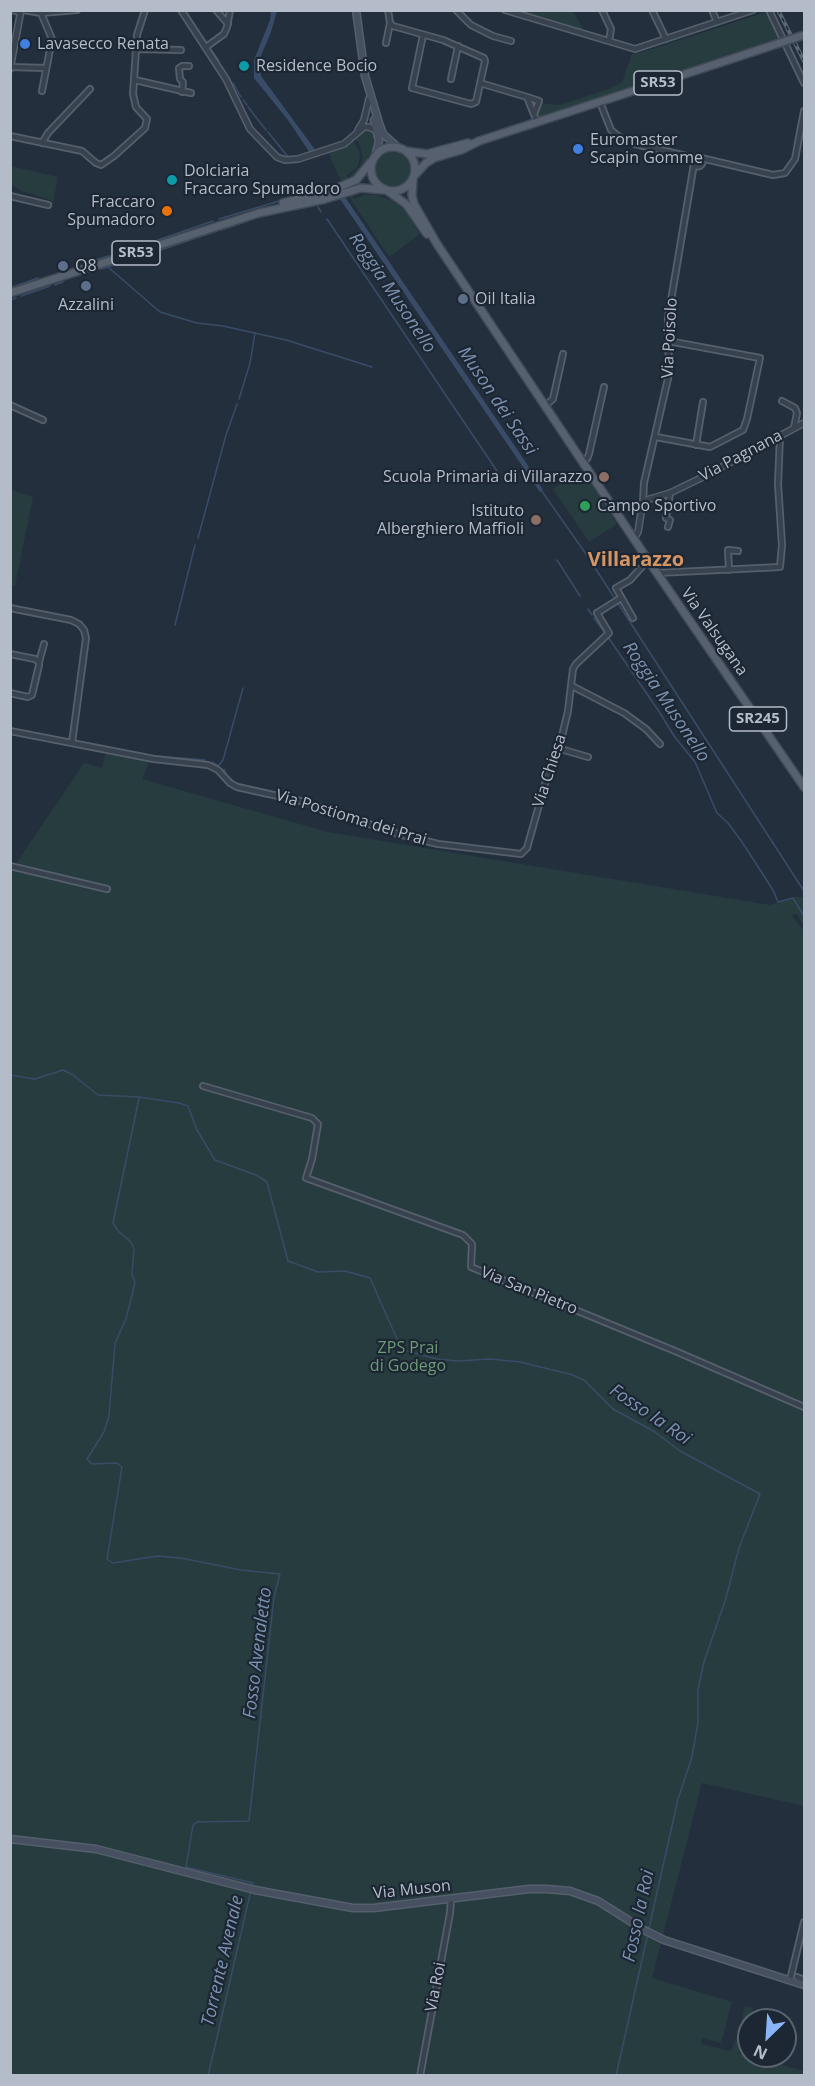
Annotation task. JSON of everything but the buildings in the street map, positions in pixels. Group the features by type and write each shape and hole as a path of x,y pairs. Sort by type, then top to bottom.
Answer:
{"main road":[{"path":"356,10 369,99 379,141 371,168 378,185 386,190"},
{"name":"SR53","path":"345,189 361,177 374,158 385,149 427,154 479,141 804,35"},
{"path":"367,84 384,135 409,155 414,165 414,177"},
{"name":"SR53","path":"10,293 259,213 345,189 402,189 426,163 434,158 461,150 479,141"},
{"name":"Via Valsugana","path":"414,177 412,195 414,204 437,244 648,560 804,787"},
{"name":"Via Valsugana","path":"386,190 406,204 437,244"},
{"name":"Via Muson","path":"10,1839 96,1849 252,1889 353,1908 374,1908 529,1889 559,1890 580,1894 598,1901 647,1932 676,1944 804,1985"}],"street":[{"path":"12,10 40,13 77,10"},
{"path":"10,136 84,152 96,164 103,165 147,126 146,116 135,105 133,91 137,35 145,10"},
{"path":"181,10 230,86 247,123 261,142 277,157 293,160 309,156 344,144 366,127 376,131"},
{"path":"216,10 228,24"},
{"path":"206,47 223,36 230,10"},
{"path":"386,43 391,25 388,10"},
{"path":"456,10 471,25 493,36 511,41"},
{"path":"505,10 635,49 753,10"},
{"path":"652,10 666,39"},
{"path":"711,10 717,22"},
{"path":"770,10 804,83"},
{"path":"21,11 11,68 46,68"},
{"path":"602,11 611,29 609,41"},
{"path":"40,13 52,39 42,91"},
{"path":"391,25 423,35 458,46 484,58 476,102 471,104 414,90 412,86 423,35"},
{"path":"452,79 458,46"},
{"path":"137,49 181,50"},
{"path":"182,92 179,68 189,66"},
{"path":"135,80 190,93"},
{"path":"480,83 539,101 534,114"},
{"path":"42,143 48,133 90,89"},
{"path":"527,97 537,122"},
{"path":"355,134 364,120 369,99"},
{"path":"600,102 609,126 618,137 696,161 710,161 773,175 785,172 795,159 804,111"},
{"path":"364,120 374,120 384,135"},
{"name":"Via Poisolo","path":"634,538 638,532 644,483 669,374 670,303 696,161"},
{"path":"10,196 48,205"},
{"path":"656,437 710,447 743,430 760,358 668,341"},
{"path":"545,406 553,399 563,354"},
{"path":"582,461 589,454 604,387"},
{"path":"782,401 795,408 794,428"},
{"path":"696,445 703,402"},
{"path":"10,405 43,420"},
{"name":"Via Pagnana","path":"643,501 670,493 804,423"},
{"path":"657,573 780,567 782,545 778,482 780,435"},
{"path":"668,527 670,520 666,518 670,493"},
{"path":"729,570 728,550 738,550"},
{"name":"Via Chiesa","path":"523,853 527,848 568,711 572,672 576,664 609,633 597,614 617,601 616,588 630,580 648,560"},
{"path":"617,601 633,618"},
{"path":"10,608 71,620 84,630 86,638 72,743"},
{"path":"10,693 28,697 32,695 44,644"},
{"path":"10,654 39,662"},
{"path":"572,686 624,713 646,729 660,744"},
{"name":"Via Postioma dei Prai","path":"10,731 153,759 208,765 218,770 237,787 304,802 406,836 448,845 523,853"},
{"path":"557,748 588,757"},
{"path":"10,866 107,889"},
{"name":"Via San Pietro","path":"203,1086 312,1118 318,1124 306,1178 463,1235 472,1244 471,1267 804,1407"},
{"name":"Via Roi","path":"420,2076 451,1899"},
{"path":"790,1980 804,1922"},
{"path":"797,1952 804,1951"},
{"path":"797,1977 804,1980"}],"green space":[{"path":"528,11 573,11 584,30 528,13"},
{"path":"763,13 769,16 780,39 540,118 536,116 540,103 560,105 609,89 622,82 632,54"},
{"path":"368,128 376,135 376,145 360,172 351,179 350,176 361,165 363,157 355,138 362,130"},
{"path":"353,140 360,153 359,163 357,168 347,175 348,179 341,181 328,152 340,149"},
{"path":"393,152 406,157 411,170 406,183 393,188 380,183 375,170 380,157"},
{"path":"11,166 58,177 52,210 52,202 48,199 21,191 12,185 11,188"},
{"path":"352,194 354,199 364,195 376,195 397,203 406,212 420,234 389,257 348,195"},
{"name":"Campo Sportivo","path":"582,470 617,524 589,542 553,489"},
{"path":"11,490 33,497 15,586 10,585"},
{"name":"ZPS Prai di Godego","path":"106,752 143,759 149,762 142,779 328,832 770,905 793,897 804,897 804,926 797,914 791,915 804,931 804,1806 702,1783 652,1978 732,2002 721,2043 702,2038 701,2044 731,2051 737,2036 737,2068 793,2068 804,2071 804,2075 11,2076 11,871 84,763 102,768"}],"water":[{"path":"271,11 277,11 260,58 261,76 316,151 310,153 288,120 254,78 254,60 270,20"},
{"path":"345,197 543,490 540,492 340,199"}],"waterway":[{"name":"Roggia Musonello","path":"185,10 207,43"},
{"name":"Roggia Musonello","path":"210,48 219,61"},
{"name":"Roggia Musonello","path":"233,83 241,97"},
{"name":"Roggia Musonello","path":"243,100 247,105"},
{"name":"Roggia Musonello","path":"248,107 266,130"},
{"name":"Roggia Musonello","path":"268,132 288,157"},
{"path":"315,190 331,184"},
{"path":"219,219 299,195"},
{"name":"Roggia Musonello","path":"318,207 321,212"},
{"name":"Roggia Musonello","path":"327,219 497,471"},
{"path":"158,240 213,221"},
{"path":"221,230 248,221"},
{"path":"125,262 217,231"},
{"path":"114,254 151,242"},
{"path":"88,262 109,256"},
{"path":"101,269 118,264"},
{"path":"108,267 160,312 197,323 223,326 286,340 372,367"},
{"path":"10,288 38,278"},
{"path":"55,285 63,282"},
{"path":"21,296 50,286"},
{"path":"10,300 16,298"},
{"path":"239,399 250,363 255,333"},
{"path":"198,538 226,435 237,404"},
{"name":"Muson dei Sassi","path":"541,490 586,554 804,891"},
{"path":"175,625 195,545"},
{"name":"Roggia Musonello","path":"557,560 580,596"},
{"name":"Roggia Musonello","path":"588,609 592,615"},
{"path":"594,618 605,633"},
{"name":"Roggia Musonello","path":"608,637 674,736 695,762 717,813 728,823 742,842 773,890 778,902 793,898 804,916"},
{"path":"218,766 223,760 243,688"},
{"path":"138,753 146,754"},
{"path":"155,756 205,760"},
{"path":"212,762 219,766"},
{"path":"224,769 227,776 236,783 296,797"},
{"name":"Fosso la Roi","path":"10,1075 35,1079 63,1070 98,1095 139,1097 188,1106 197,1130 215,1160 256,1175 267,1182 288,1261 318,1272 345,1271 370,1278 397,1339 407,1351 437,1359 458,1361 490,1359 520,1362 573,1375 584,1380 613,1409 655,1432 680,1451 760,1494 739,1548 726,1598 704,1662 698,1690 698,1722 692,1757 678,1799 649,1928"},
{"name":"Fosso Avenaletto","path":"139,1098 113,1223 118,1231 131,1242 134,1249 132,1274 135,1283 126,1319 115,1343 109,1416 104,1432 87,1459 92,1464 117,1463 122,1467 107,1559 113,1563 157,1556 280,1574 274,1597 249,1821 197,1822 193,1825 186,1867 253,1883 252,1885"},
{"name":"Torrente Avenale","path":"208,2076 251,1890"},
{"name":"Fosso la Roi","path":"616,2076 648,1933"}],"railway":[{"path":"778,10 804,61"}],"place":[{"name":"Lavasecco Renata","path":"25,44"},
{"name":"Residence Bocio","path":"244,66"},
{"name":"Euromaster Scapin Gomme","path":"578,149"},
{"name":"Dolciaria Fraccaro Spumadoro","path":"172,180"},
{"name":"Fraccaro Spumadoro","path":"167,211"},
{"name":"Q8","path":"63,266"},
{"name":"Azzalini","path":"86,286"},
{"name":"Oil Italia","path":"463,299"},
{"name":"Scuola Primaria di Villarazzo","path":"604,477"},
{"name":"Campo Sportivo","path":"585,506"},
{"name":"Istituto Alberghiero Maffioli","path":"536,520"}],"district":[{"name":"Villarazzo","path":"636,560"}]}
